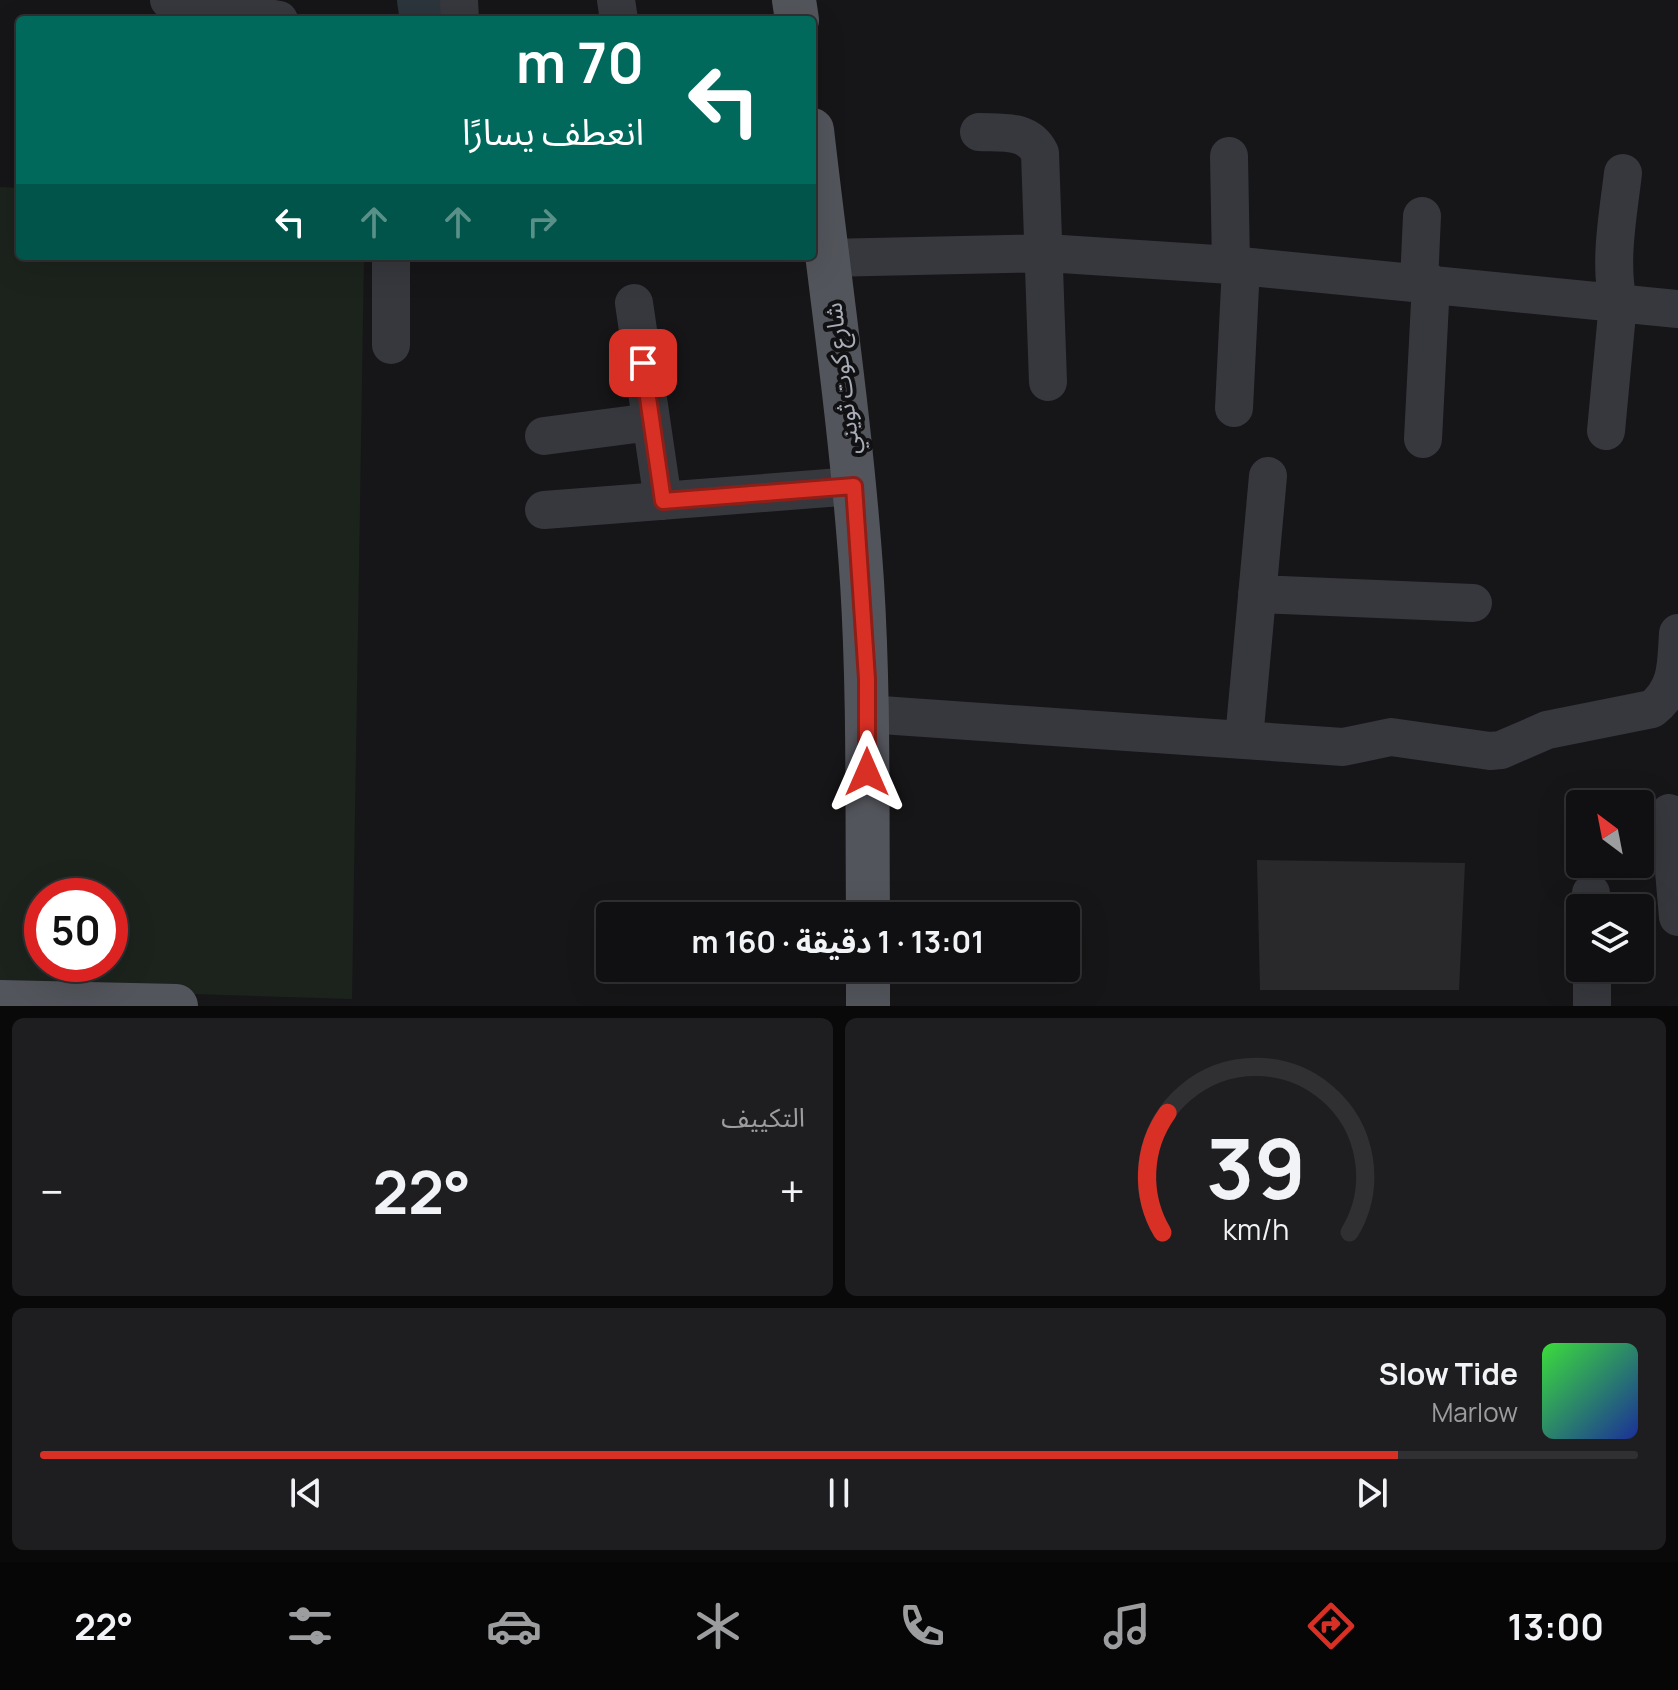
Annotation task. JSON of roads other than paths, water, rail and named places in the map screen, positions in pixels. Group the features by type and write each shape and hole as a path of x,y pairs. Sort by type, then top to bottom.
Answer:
{"main road":[{"name":"شارع كوت ثويني","path":"816,173 854,486 862,595 867,714 868,902"},
{"path":"868,982 868,1006"},
{"path":"0,1002 176,1006"}],"street":[{"path":"169,0 257,16"},
{"path":"794,0 806,0"},
{"path":"979,132 1021,134 1036,145 1040,153 1046,253 1048,382"},
{"path":"1229,156 1236,266 1234,408"},
{"path":"1606,431 1618,303 1613,270 1623,173"},
{"path":"1422,216 1425,283 1423,439"},
{"path":"826,258 1046,253 1236,266 1678,309"},
{"path":"391,260 391,345"},
{"path":"634,303 663,501"},
{"path":"544,436 651,422"},
{"path":"1244,739 1268,476"},
{"path":"544,510 854,486"},
{"path":"1257,594 1473,603"},
{"path":"867,714 1343,747 1391,737 1478,751 1501,750 1547,730 1652,709 1664,700 1672,688 1678,633"},
{"path":"1669,813 1678,917"},
{"path":"1592,982 1592,1006"}],"waterway":[{"path":"421,0 423,16"}]}
